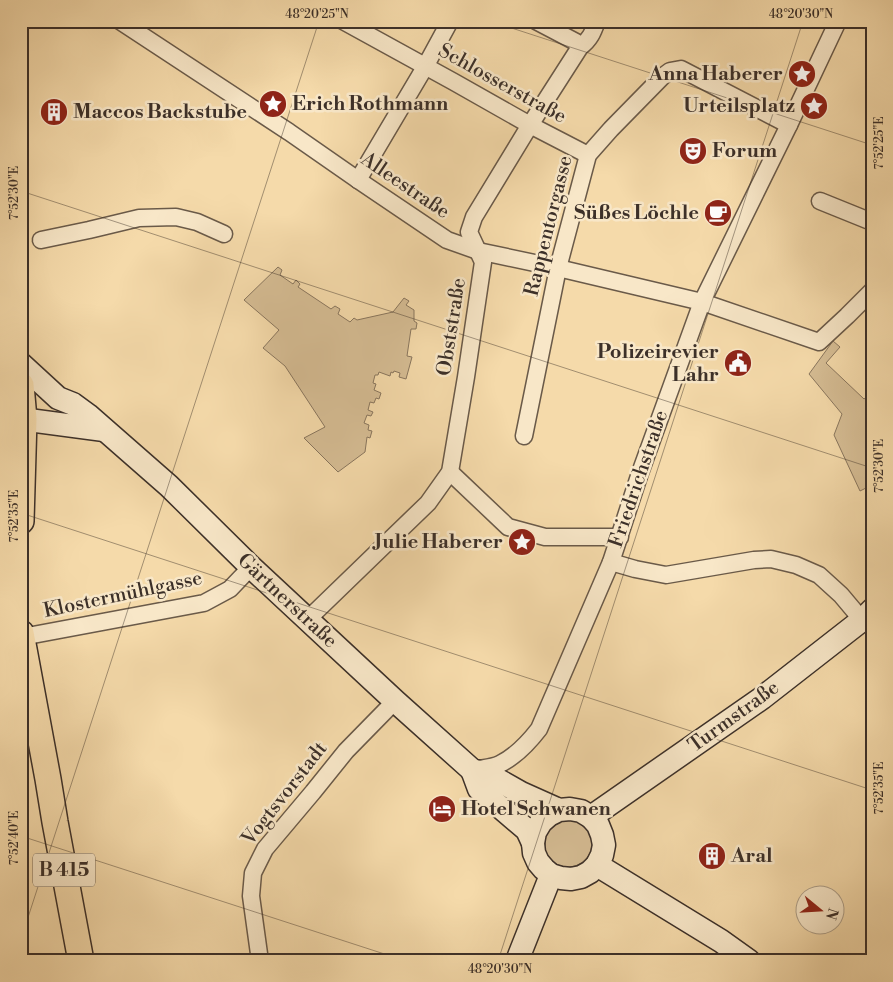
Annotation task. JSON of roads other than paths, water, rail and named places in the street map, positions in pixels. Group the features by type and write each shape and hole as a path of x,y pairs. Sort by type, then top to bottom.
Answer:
{"main road":[{"path":"21,521 22,406"},
{"name":"B 415","path":"21,633 54,822 81,961"}],"street":[{"name":"Alleestraße","path":"120,21 289,132 448,240 478,251 702,302 819,342 872,291"},
{"name":"Schlosserstraße","path":"343,21 530,125 588,155"},
{"path":"358,180 426,67 450,21"},
{"path":"536,21 576,42 580,47"},
{"name":"Obststraße","path":"307,620 428,503 450,472 483,262 469,232 474,217 580,47 587,42 597,21"},
{"name":"Friedrichstraße","path":"472,770 500,764 531,740 539,729 611,562 702,302 838,21"},
{"name":"Rappentorgasse","path":"524,436 558,268 588,155 662,77 670,72 681,69 789,125"},
{"path":"820,201 872,222"},
{"path":"41,240 139,218 176,216 197,222 224,234"},
{"name":"Gärtnerstraße","path":"21,364 58,398 73,404 169,486 307,620 472,770 490,776 521,794 559,810"},
{"path":"22,406 44,399 58,398"},
{"path":"22,406 104,430"},
{"path":"450,472 508,527 545,537 620,537"},
{"path":"611,562 666,575 754,560 771,559 796,564 819,575 841,596 867,615"},
{"name":"Klostermühlgasse","path":"22,637 204,603 230,589 251,567"},
{"name":"Turmstraße","path":"591,817 762,698 867,615"},
{"name":"Vogtsvorstadt","path":"260,961 251,896 253,874 265,849 346,751 395,701"},
{"name":"Gärtnerstraße","path":"472,770 479,790 527,830 533,843"},
{"path":"559,810 582,811 591,817 598,825 604,845 597,865 581,877 571,879 551,875 538,862 534,853 535,832 540,822 559,810"},
{"path":"597,865 721,941 749,961"},
{"path":"518,961 551,875"}],"place":[{"name":"Anna Haberer","path":"802,74"},
{"name":"Erich Rothmann","path":"273,104"},
{"name":"Urteilsplatz","path":"814,106"},
{"name":"Maccos Backstube","path":"54,112"},
{"name":"Forum","path":"693,151"},
{"name":"Süßes Löchle","path":"718,213"},
{"name":"Polizeirevier Lahr","path":"738,363"},
{"name":"Julie Haberer","path":"522,542"},
{"name":"Hotel Schwanen","path":"442,809"},
{"name":"Aral","path":"712,856"}]}
